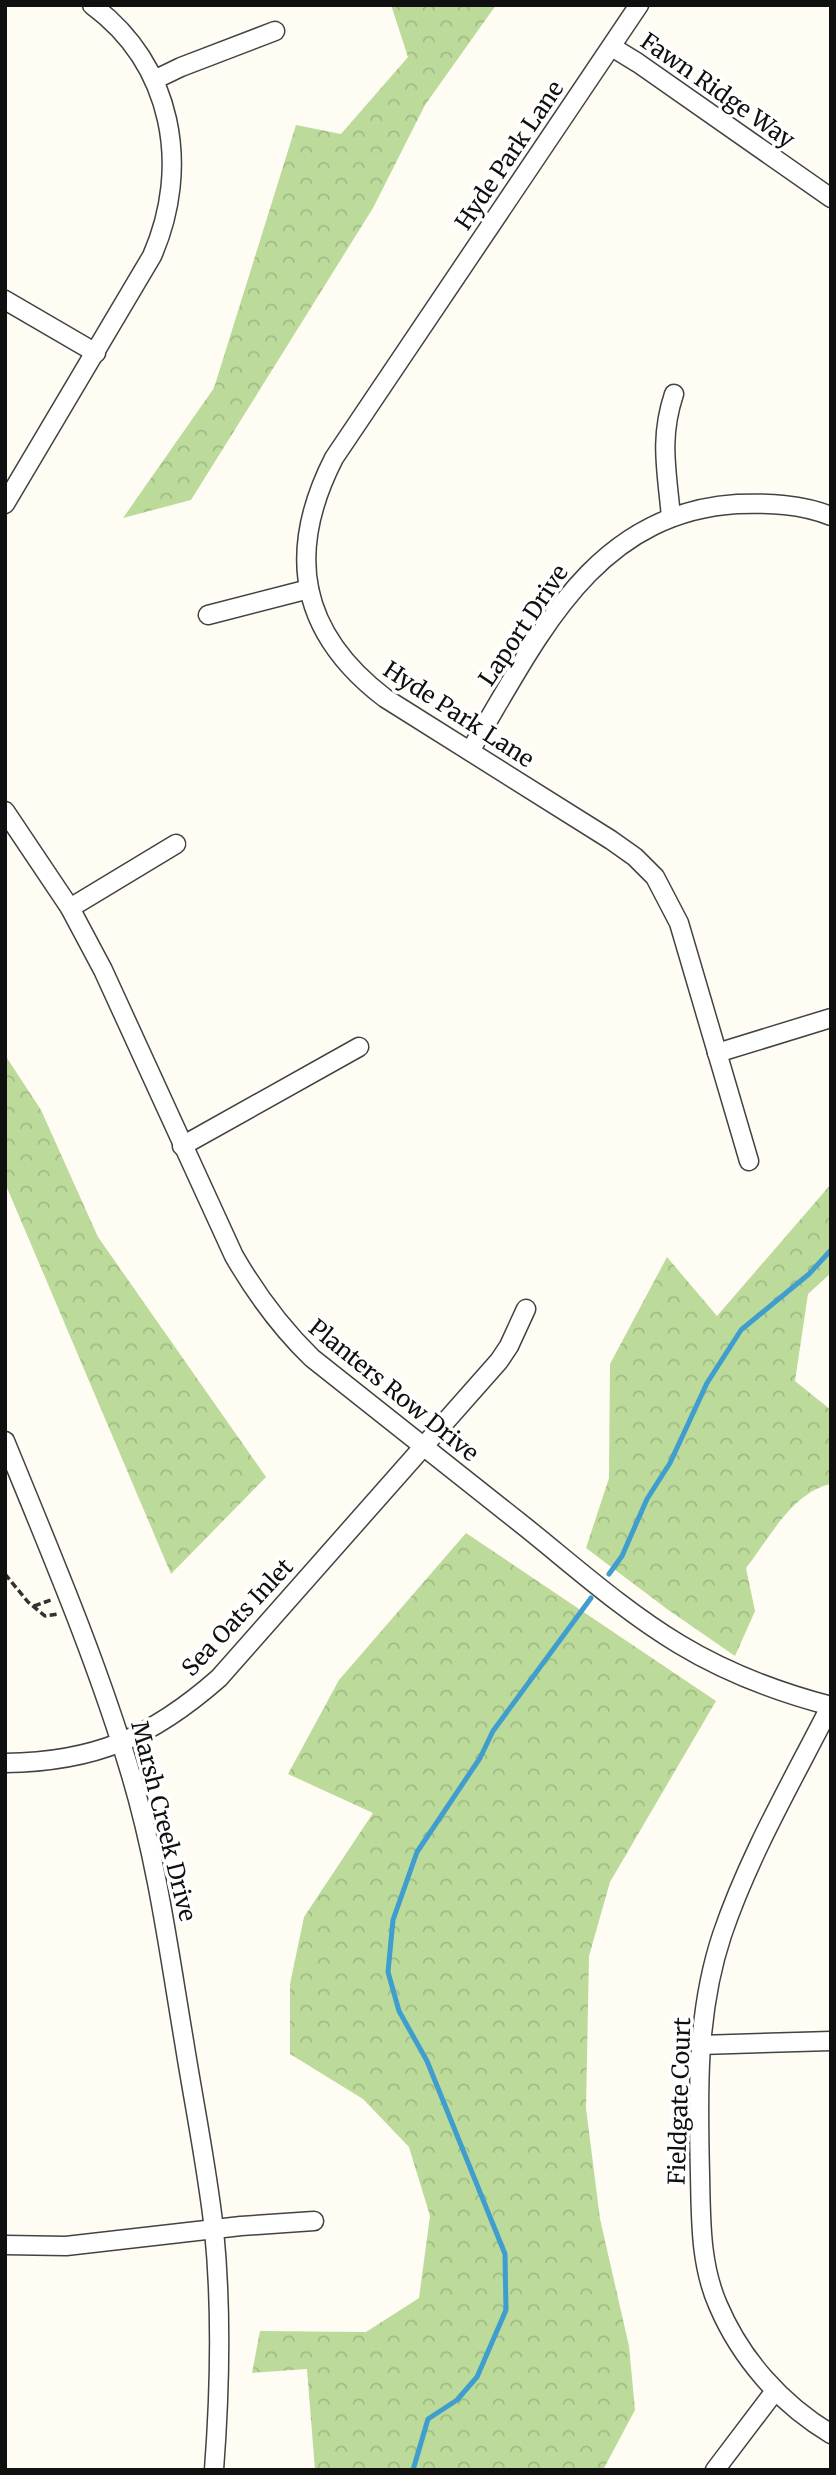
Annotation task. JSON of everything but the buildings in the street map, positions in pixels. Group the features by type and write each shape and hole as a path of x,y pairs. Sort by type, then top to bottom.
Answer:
{"street":[{"path":"5,504 152,256 169,208 173,171 172,137 163,104 136,49 119,29 92,5"},
{"name":"Hyde Park Lane","path":"639,5 334,458 320,484 311,514 306,544 306,574 324,631 340,657 360,679 385,698 611,840 635,857 655,877 663,888 678,923 749,1161"},
{"path":"153,80 275,31"},
{"name":"Fawn Ridge Way","path":"612,47 831,198"},
{"path":"5,300 96,353"},
{"path":"671,517 664,443 666,419 674,394"},
{"name":"Laport Drive","path":"470,751 534,646 573,589 600,561 631,536 671,517 722,505 761,503 799,507 831,516"},
{"path":"208,615 310,589"},
{"name":"Planters Row Drive","path":"5,811 70,908 103,971 234,1256 253,1289 274,1317 312,1358 639,1617 678,1644 717,1665 785,1694 831,1706"},
{"path":"70,908 176,844"},
{"path":"717,1053 831,1018"},
{"path":"183,1146 359,1047"},
{"name":"Sea Oats Inlet","path":"5,1763 62,1759 121,1744 161,1723 219,1678 499,1361 527,1309"},
{"name":"Marsh Creek Drive","path":"5,1441 74,1611 121,1744 143,1820 165,1923 214,2230 219,2367 214,2470"},
{"name":"Fieldgate Court","path":"831,1706 732,1906 710,1982 700,2045 702,2232 706,2269 717,2304 733,2338 775,2391 813,2423 831,2434"},
{"path":"700,2045 831,2041"},
{"path":"5,2245 66,2246 242,2226 314,2221"},
{"path":"715,2470 775,2391"}],"path":[{"path":"5,1574 28,1602 45,1616 74,1611"}],"green space":[{"path":"391,5 496,5 425,105 373,208 191,500 123,518 214,388 296,125 341,134 408,57"},
{"path":"5,1055 41,1110 98,1237 266,1477 171,1574 5,1183"},
{"path":"831,1184 831,1273 808,1294 795,1381 831,1410 831,1484 804,1496 793,1506 746,1568 755,1611 735,1656 586,1548 609,1478 610,1364 667,1257 717,1316"},
{"path":"466,1533 716,1701 610,1882 589,1956 586,2108 600,2219 629,2346 635,2410 603,2470 315,2470 307,2369 252,2373 260,2331 366,2332 419,2298 430,2216 409,2147 363,2099 290,2054 290,1984 304,1917 373,1813 288,1774 339,1680"}],"waterway":[{"path":"609,1574 622,1556 647,1499 670,1463 707,1383 741,1330 809,1274 831,1250"},
{"path":"413,2470 428,2419 457,2400 477,2377 506,2310 505,2254 427,2061 399,2011 388,1972 393,1920 417,1852 480,1758 493,1731 591,1598"}]}
